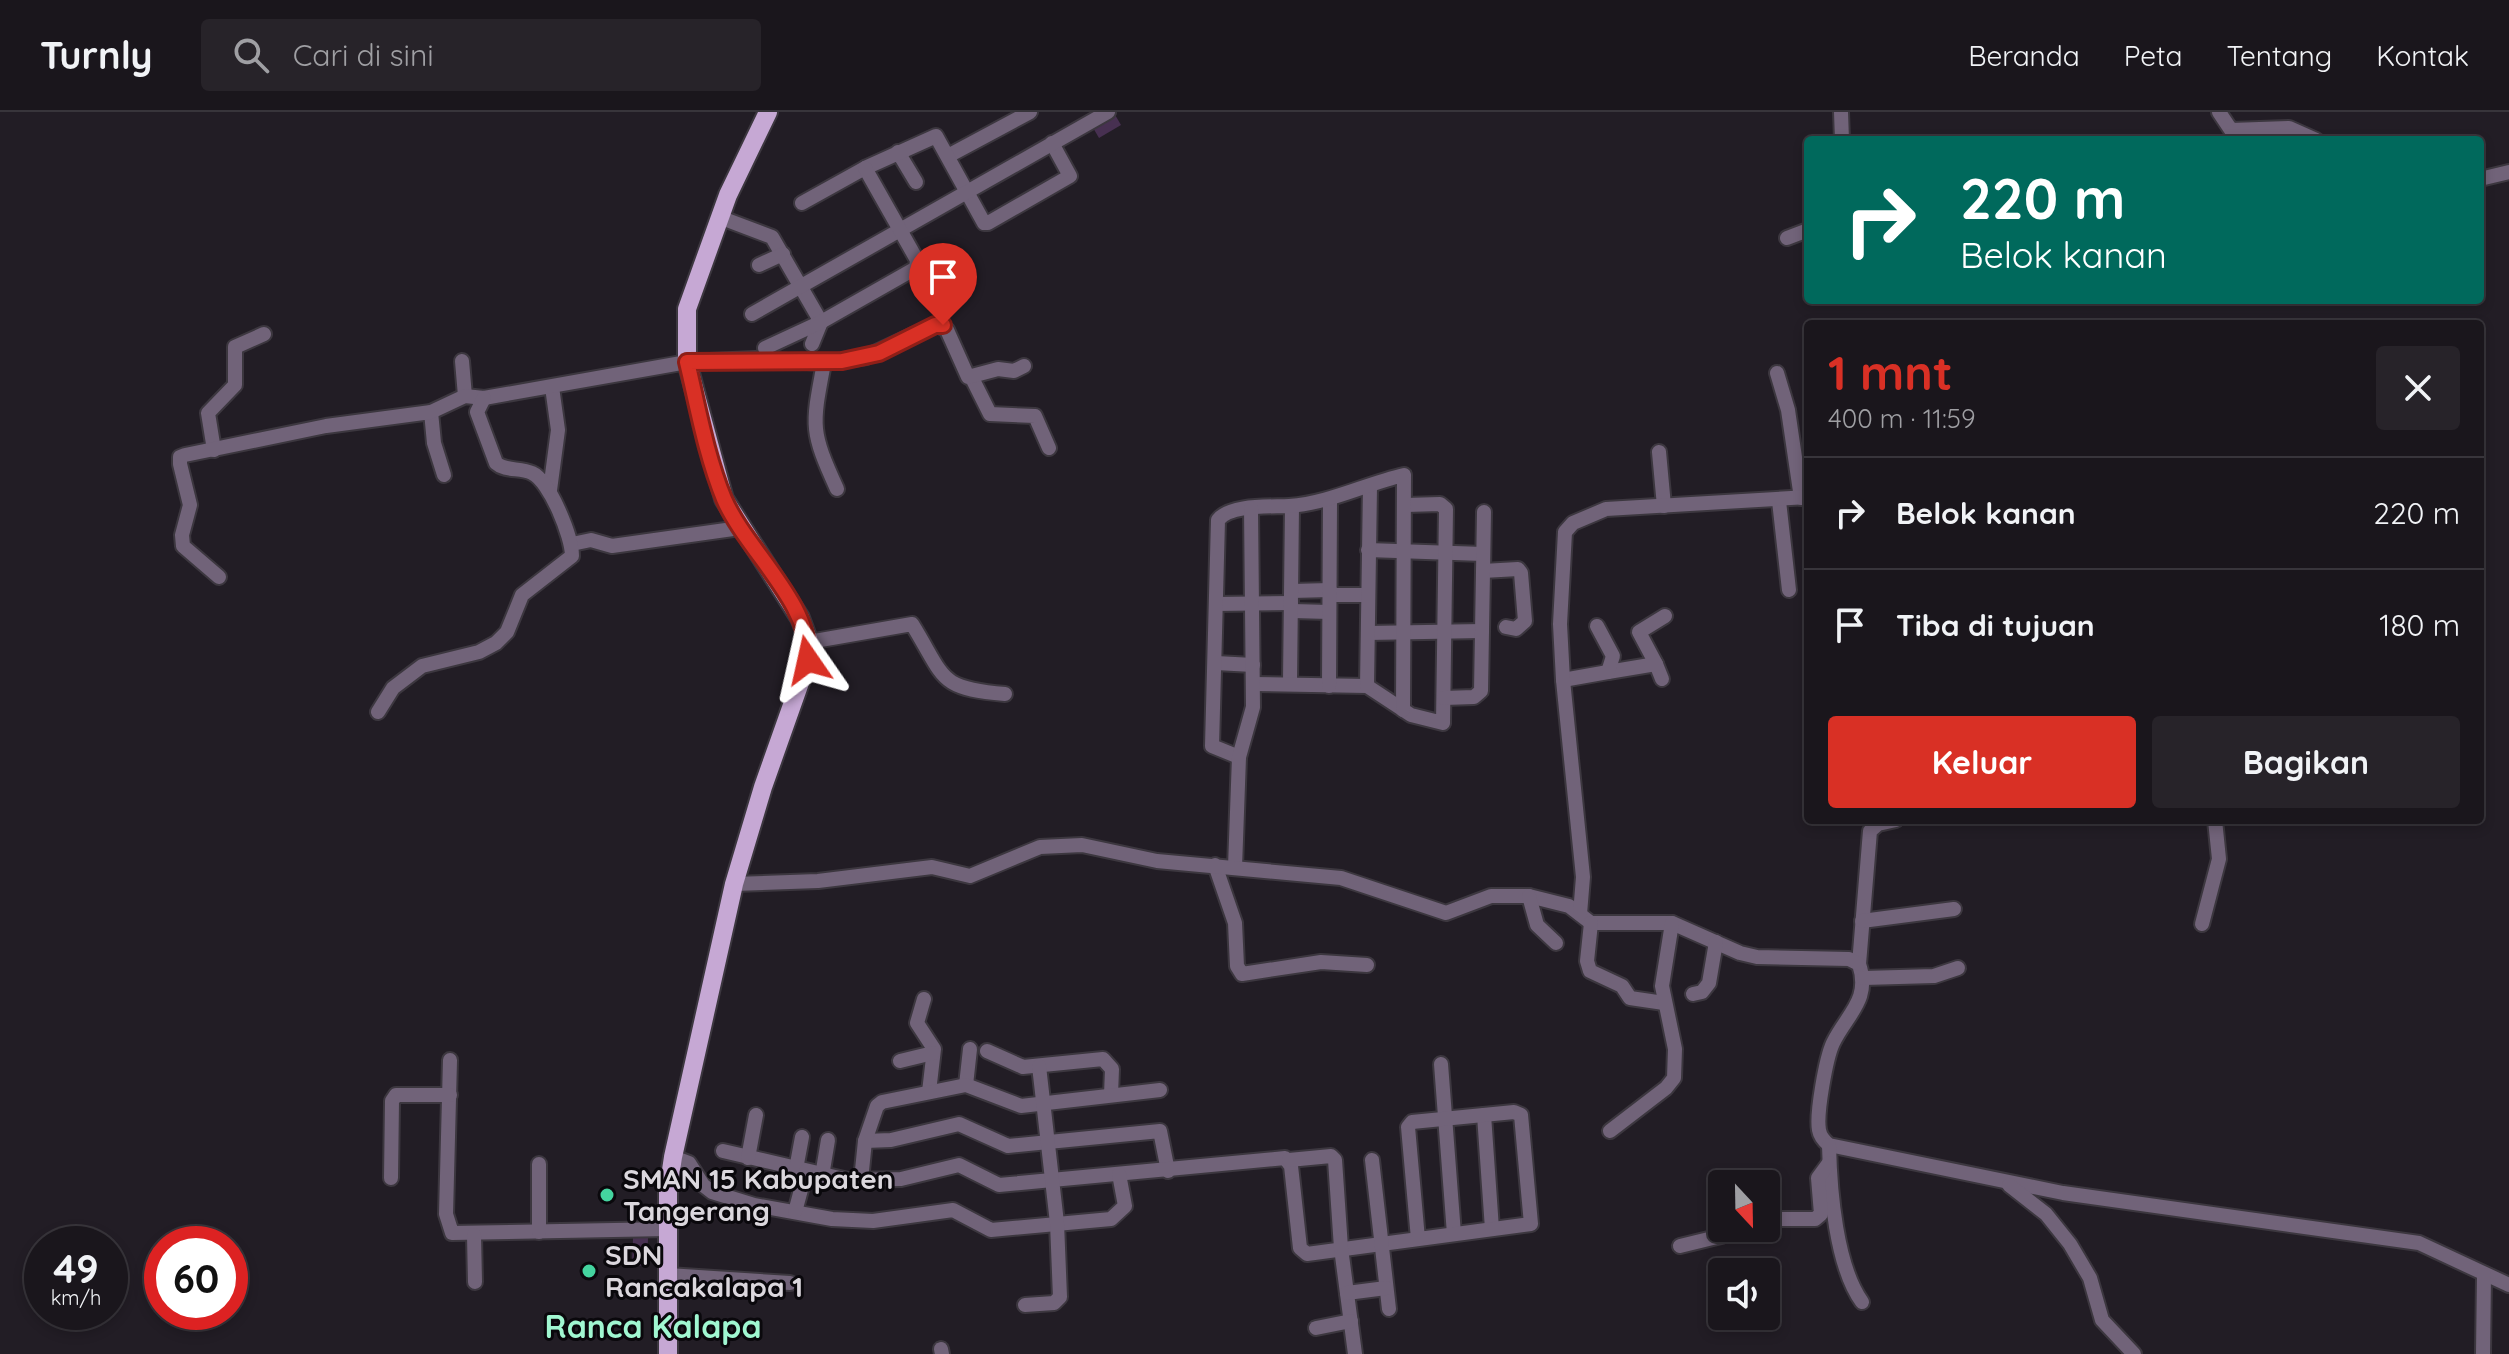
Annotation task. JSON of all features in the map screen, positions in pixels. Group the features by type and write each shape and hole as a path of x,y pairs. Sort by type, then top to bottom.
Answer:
{"main road":[{"path":"668,1354 667,1229 673,1157 734,884 763,787 804,681 809,642 800,618 740,528 713,469 687,362 685,318 719,217 768,112"}],"street":[{"path":"948,156 1008,118 1030,112"},
{"path":"752,314 1108,112"},
{"path":"1841,112 1842,136"},
{"path":"2219,112 2231,130 2289,128 2307,136"},
{"path":"802,203 865,168 936,136 984,223 988,223 1070,176 1052,143"},
{"path":"898,152 916,182"},
{"path":"765,348 821,322 916,268 917,260 865,168"},
{"path":"2484,178 2509,172"},
{"path":"719,217 765,232 783,254 821,322"},
{"path":"1787,238 1804,232"},
{"path":"759,265 783,254"},
{"path":"812,344 821,322"},
{"path":"219,577 183,546 190,505 180,457 326,426 431,412 465,396 484,398 687,362 755,359 824,363 873,356 939,324 947,330 965,373 972,378 990,414 1035,416 1049,448"},
{"path":"214,450 208,413 235,385 235,347 264,334"},
{"path":"462,361 465,396"},
{"path":"824,363 814,429 816,442 837,489"},
{"path":"972,378 991,371 1014,371 1024,366"},
{"path":"1664,1003 1630,998 1622,986 1590,971 1587,961 1583,877 1560,624 1567,528 1606,509 1804,498 1788,410 1777,373"},
{"path":"550,490 558,431 552,387"},
{"path":"378,712 393,688 422,666 479,652 503,638 522,595 569,561 572,544 550,490 532,472 502,468 496,463 477,412 484,398"},
{"path":"431,412 434,443 444,475"},
{"path":"1659,452 1664,506"},
{"path":"1239,760 1212,746 1218,517 1251,508 1330,501 1404,475 1406,636 1403,710"},
{"path":"1367,686 1370,486"},
{"path":"1329,686 1330,501"},
{"path":"1779,501 1789,590"},
{"path":"1253,684 1290,682 1367,686 1403,710 1441,724 1444,698 1445,507 1406,505"},
{"path":"1290,682 1292,506"},
{"path":"1236,861 1239,760 1251,717 1253,684 1251,508"},
{"path":"1444,698 1474,697 1481,691 1484,512"},
{"path":"572,544 591,540 612,546 740,528"},
{"path":"1368,550 1483,554"},
{"path":"1483,571 1518,569 1521,573 1525,621 1516,629 1506,627"},
{"path":"1216,604 1292,602 1331,592 1367,595"},
{"path":"1292,602 1329,612"},
{"path":"1662,679 1639,632 1665,616"},
{"path":"809,642 912,624 949,683 968,691 1005,694"},
{"path":"1597,626 1613,656 1608,672"},
{"path":"1368,633 1406,636 1482,631"},
{"path":"1216,663 1253,665"},
{"path":"1563,680 1656,664"},
{"path":"1862,1302 1849,1282 1842,1254 1829,1145 1819,1128 1833,1042 1858,1007 1870,831 1878,824"},
{"path":"2202,924 2219,859 2215,824"},
{"path":"734,884 818,881 925,867 970,876 1022,852 1066,844 1157,861 1215,865 1236,861 1341,878 1446,913 1491,896 1529,896 1569,906 1585,919 1672,923 1757,957 1849,959 1861,971 1934,976 1958,968"},
{"path":"1215,865 1235,923 1237,966 1242,974 1312,963 1367,965"},
{"path":"1529,896 1537,925 1556,943"},
{"path":"1862,921 1954,909"},
{"path":"1610,1131 1666,1088 1674,1078 1675,1049 1662,986 1672,923"},
{"path":"1693,994 1702,992 1709,983 1716,942"},
{"path":"924,999 918,1027 904,1060 933,1053"},
{"path":"918,1027 932,1046 929,1092"},
{"path":"966,1085 970,1049"},
{"path":"987,1051 1012,1065 1039,1066 1103,1059 1112,1069 1111,1095"},
{"path":"450,1060 447,1223 456,1236 667,1229"},
{"path":"1441,1064 1454,1234"},
{"path":"1025,1305 1054,1303 1060,1297 1057,1223 1039,1066"},
{"path":"861,1180 865,1141 877,1106 966,1085 1014,1106 1160,1090"},
{"path":"391,1178 392,1101 396,1095 450,1095"},
{"path":"1289,1160 1300,1248 1307,1254 1529,1225 1532,1221 1521,1115 1514,1112 1418,1120 1408,1127 1418,1239"},
{"path":"748,1158 756,1115"},
{"path":"1484,1115 1492,1229"},
{"path":"865,1141 891,1140 959,1124 1008,1146 1160,1131 1168,1171"},
{"path":"795,1212 802,1137"},
{"path":"822,1176 828,1140"},
{"path":"1829,1145 2063,1193 2419,1243 2509,1285"},
{"path":"723,1151 822,1176 861,1180 901,1179 953,1164 999,1185 1333,1158 1355,1354"},
{"path":"673,1157 689,1163 703,1185 712,1192 795,1212 873,1221 953,1210 991,1230 1111,1219 1120,1214 1125,1206 1119,1174"},
{"path":"1372,1160 1389,1309"},
{"path":"1780,1219 1815,1219 1821,1214 1818,1178 1829,1163"},
{"path":"539,1164 539,1232"},
{"path":"2002,1180 2029,1198 2070,1244 2090,1278 2102,1320 2134,1354"},
{"path":"474,1235 475,1282"},
{"path":"1680,1246 1708,1239"},
{"path":"668,1275 790,1283"},
{"path":"2483,1354 2484,1275"},
{"path":"1347,1293 1386,1288"},
{"path":"1316,1328 1351,1321"}],"shaded area":[{"path":"1114,113 1121,125 1099,138 1092,126"},
{"path":"633,1238 648,1238 647,1266 632,1265"}],"place":[{"name":"SMAN 15 Kabupaten Tangerang","path":"607,1195"},
{"name":"SDN Rancakalapa 1","path":"589,1271"}],"district":[{"name":"Ranca Kalapa","path":"653,1327"}],"route":[{"path":"808,660 809,642 800,618 732,516 724,499 713,469 687,362 755,359 824,363 842,361 873,356 935,325 943,325"}]}
